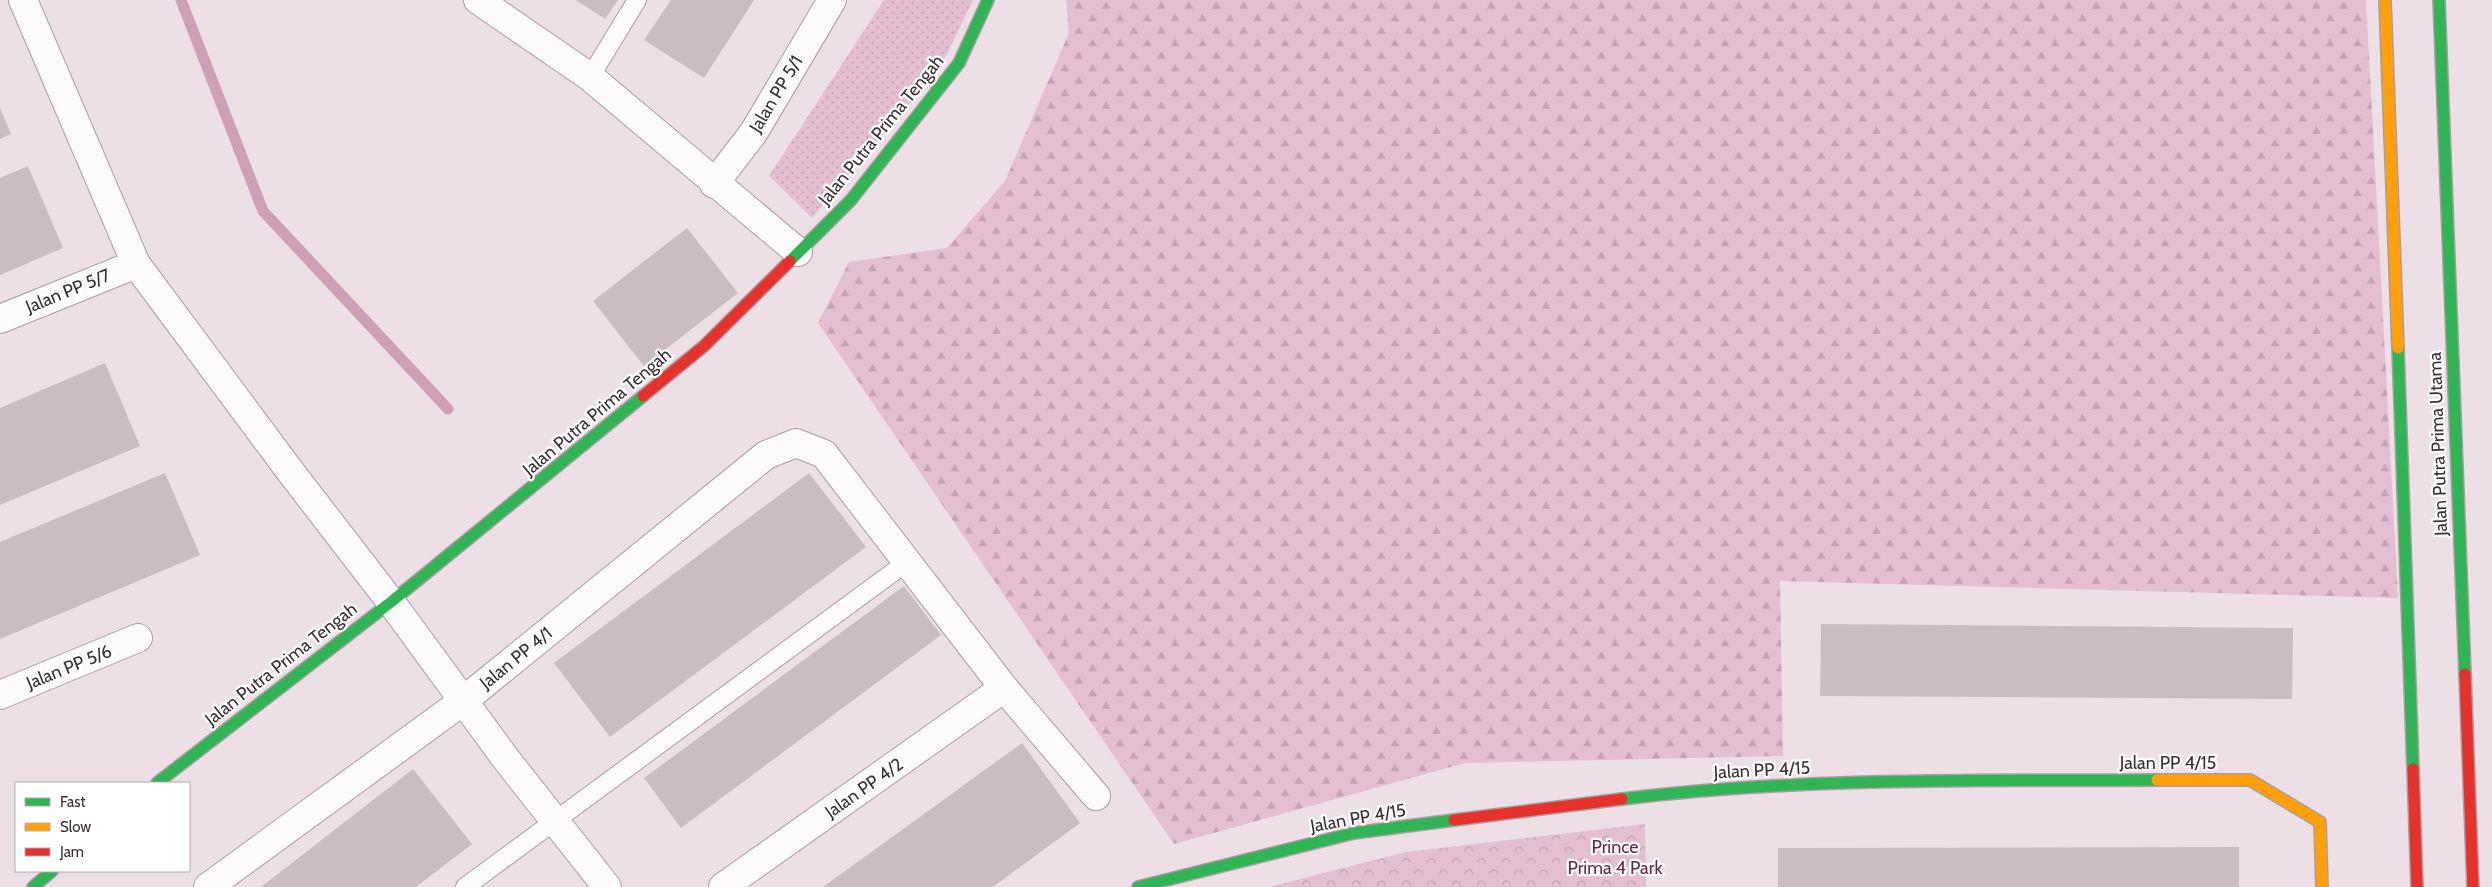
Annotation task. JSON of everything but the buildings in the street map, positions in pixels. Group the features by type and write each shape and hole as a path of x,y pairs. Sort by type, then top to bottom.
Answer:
{"street":[{"path":"23,0 136,264 290,471 391,602 463,701 607,887"},
{"path":"478,0 590,77 714,184 798,252"},
{"name":"Jalan PP 5/1","path":"714,184 754,132 832,0"},
{"name":"Jalan Putra Prima Tengah","path":"158,782 391,602 704,346 851,200 959,63 988,0"},
{"name":"Jalan Putra Prima Utama","path":"2386,0 2416,887"},
{"name":"Jalan Putra Prima Utama","path":"2439,0 2472,887"},
{"name":"Jalan PP 5/7","path":"0,319 136,264"},
{"name":"Jalan PP 4/1","path":"208,887 463,701 766,455 796,443 824,454 907,562"},
{"path":"907,562 1004,688 1096,796"},
{"name":"Jalan PP 5/6","path":"0,695 138,638"},
{"name":"Jalan PP 4/2","path":"723,887 1004,688"},
{"name":"Jalan PP 4/15","path":"1138,887 1354,834 1673,793 1876,781 2250,780 2320,822 2322,887"},
{"path":"33,887 51,872"}],"lane":[{"path":"590,77 638,0"},
{"path":"464,887 907,562"}],"green space":[{"path":"884,0 973,0 940,68 812,218 769,176"},
{"path":"1066,0 2366,0 2398,598 1780,581 1783,756 1465,763 1174,844 818,323 849,262 947,248 1005,181 1069,33"},
{"name":"Prince Prima 4 Park","path":"1645,824 1646,887 1269,887 1406,852"}],"waterway":[{"path":"181,0 263,211 448,409"}],"traffic: fast":[{"path":"790,261 851,200 959,63 988,0"},
{"path":"2439,0 2465,674"},
{"path":"2398,348 2413,769"},
{"path":"158,782 391,602 643,396"},
{"path":"1622,799 1689,792 1823,784 2157,780"},
{"path":"1138,887 1354,833 1454,820"},
{"path":"33,887 51,872"}],"traffic: slow":[{"path":"2385,0 2398,348"},
{"path":"2157,780 2250,780 2320,822 2322,887"}],"traffic: jam":[{"path":"643,396 704,346 790,261"},
{"path":"2465,674 2473,887"},
{"path":"2413,769 2417,887"},
{"path":"1454,820 1622,799"}]}
